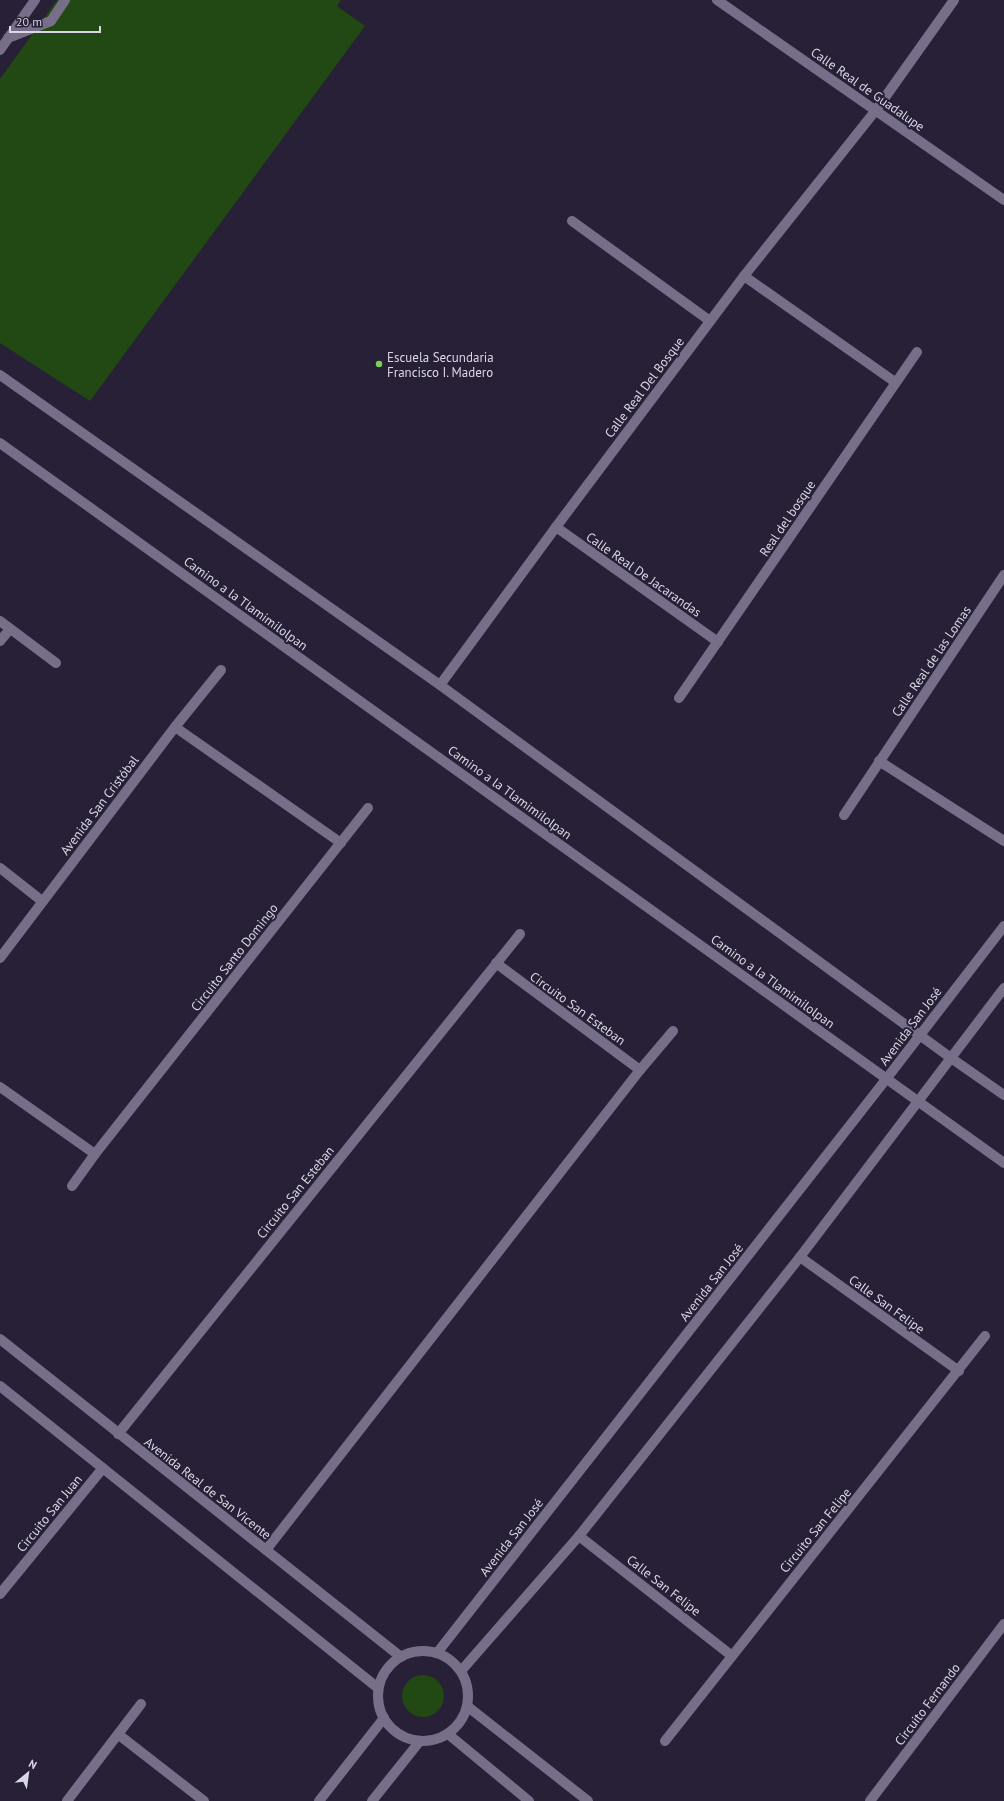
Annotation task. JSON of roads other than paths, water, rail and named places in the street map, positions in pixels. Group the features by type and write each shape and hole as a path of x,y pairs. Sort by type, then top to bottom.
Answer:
{"street":[{"path":"0,50 35,0"},
{"path":"8,38 51,21 65,0"},
{"name":"Calle Real de Guadalupe","path":"717,0 1004,200"},
{"name":"Calle Real Del Bosque","path":"440,685 744,276 876,110 954,0"},
{"path":"572,221 710,321"},
{"path":"744,276 895,382"},
{"name":"Real del bosque","path":"679,698 917,352"},
{"path":"0,375 440,685 951,1058 1004,1095"},
{"name":"Camino a la Tlamimilolpan","path":"0,443 887,1078 918,1103 1004,1164"},
{"name":"Calle Real De Jacarandas","path":"556,527 718,642"},
{"name":"Calle Real de las Lomas","path":"844,815 1004,575"},
{"path":"0,621 56,663"},
{"path":"0,642 10,629"},
{"name":"Avenida San Cristóbal","path":"0,958 175,727 221,670"},
{"path":"175,727 341,843"},
{"path":"879,761 1004,841"},
{"name":"Circuito Santo Domingo","path":"72,1186 95,1154 368,808"},
{"path":"0,868 42,901"},
{"name":"Avenida San José","path":"437,1653 887,1078 1004,926"},
{"path":"496,963 520,934"},
{"name":"Circuito San Esteban","path":"118,1434 496,963 640,1070"},
{"path":"461,1671 579,1536 800,1257 1004,988"},
{"path":"266,1550 640,1070 673,1031"},
{"path":"0,1087 95,1154"},
{"name":"Calle San Felipe","path":"800,1257 959,1371"},
{"name":"Circuito San Felipe","path":"666,1741 959,1371 985,1336"},
{"name":"Avenida Real de San Vicente","path":"0,1340 401,1657"},
{"path":"0,1386 378,1688"},
{"name":"Circuito San Juan","path":"0,1594 102,1468"},
{"name":"Calle San Felipe","path":"579,1536 732,1656"},
{"name":"Circuito Fernando","path":"870,1801 1004,1624"},
{"path":"422,1651 437,1653 451,1661 461,1671 467,1684 469,1698 466,1712 458,1724 448,1734 435,1740 420,1741 406,1738 394,1730 384,1718 378,1704 378,1688 384,1674 393,1662 401,1657 407,1654 422,1651"},
{"path":"67,1801 119,1735 141,1704"},
{"path":"467,1706 588,1801"},
{"path":"319,1801 384,1718"},
{"path":"448,1734 529,1801"},
{"path":"119,1735 204,1801"},
{"path":"372,1801 420,1741"}],"place":[{"name":"Escuela Secundaria Francisco I. Madero","path":"379,364"}]}
